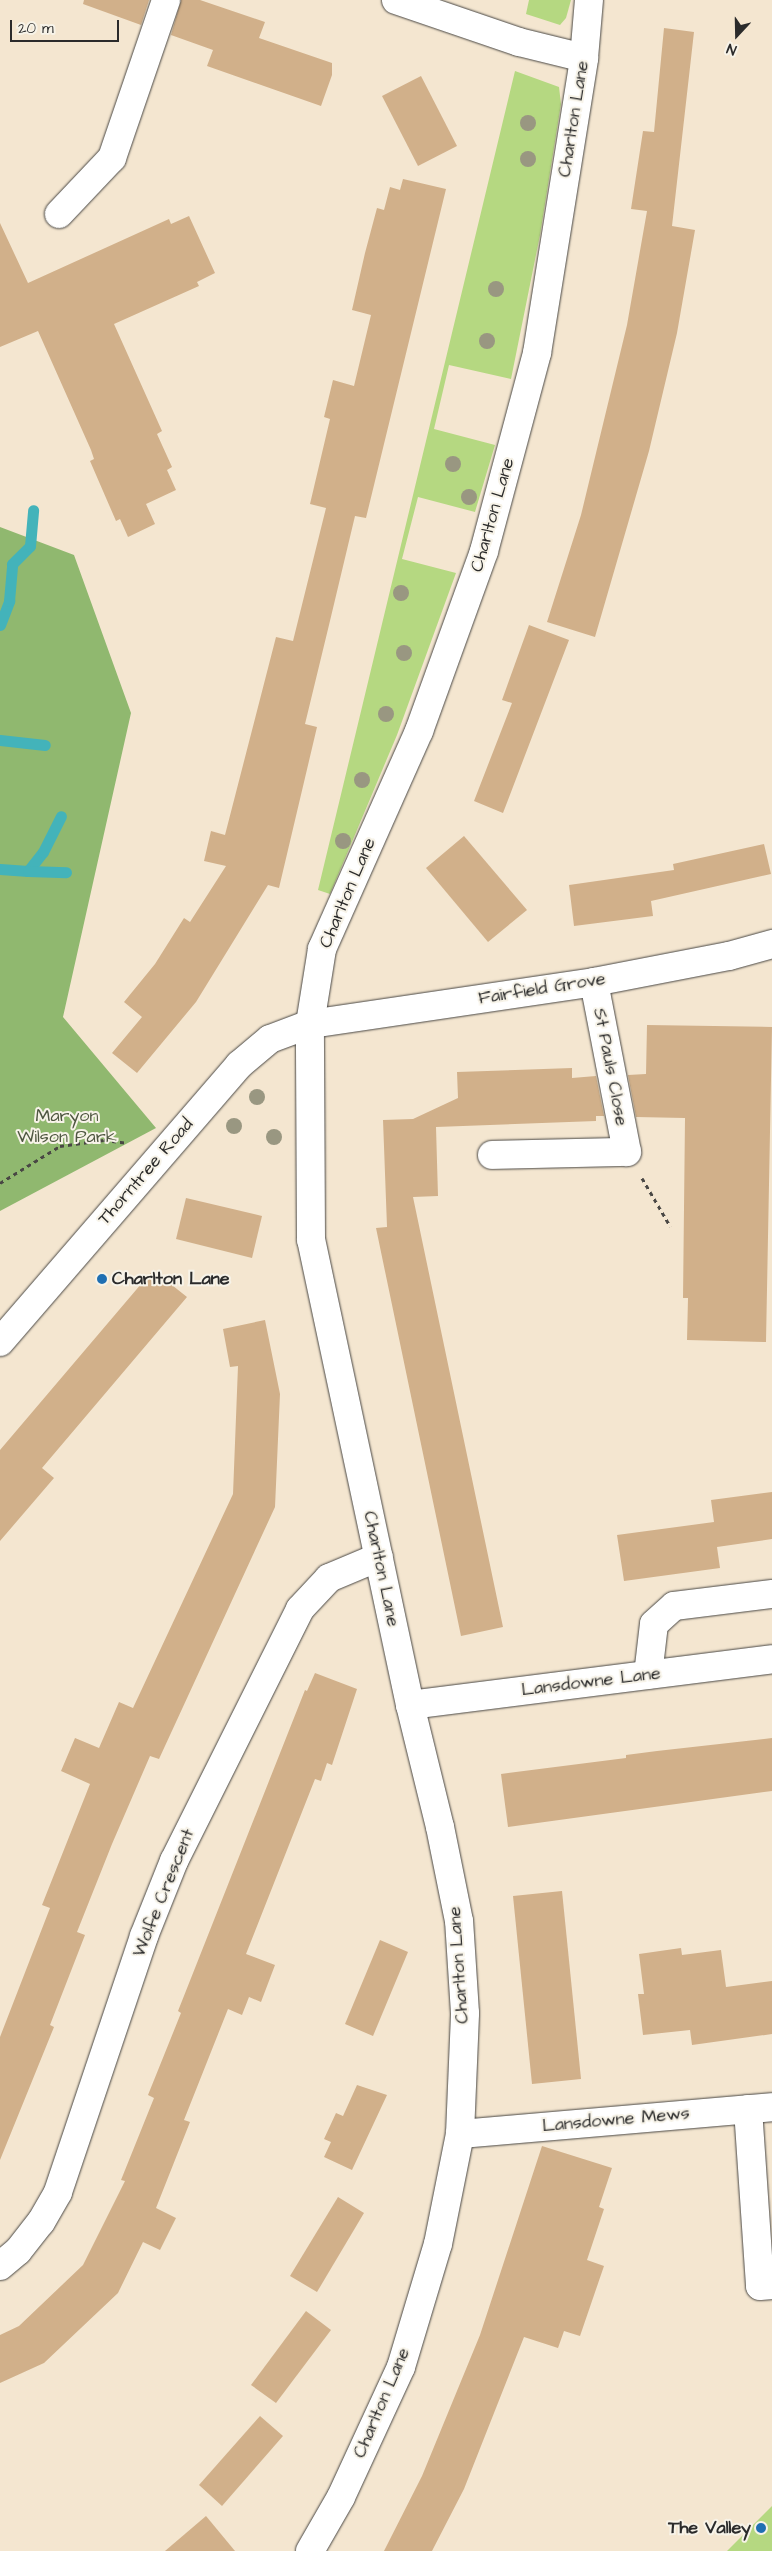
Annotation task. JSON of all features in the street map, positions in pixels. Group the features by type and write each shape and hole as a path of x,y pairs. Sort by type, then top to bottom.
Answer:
{"street":[{"path":"59,214 112,158 166,0"},
{"path":"396,0 519,42 584,58"},
{"name":"Charlton Lane","path":"310,2551 341,2497 401,2367 438,2244 460,2134 465,2013 459,1921 440,1827 410,1705 310,1240 310,1024 322,949 419,731 484,551 537,353 584,58 589,0"},
{"name":"Fairfield Grove","path":"310,1024 594,982 729,956 772,944"},
{"name":"St Pauls Close","path":"492,1155 627,1152 594,982"},
{"name":"Thorntree Road","path":"0,1342 239,1065 270,1039 310,1024"},
{"name":"Wolfe Crescent","path":"0,2266 18,2251 41,2222 58,2192 144,1936 174,1861 300,1608 329,1578 379,1557"},
{"path":"648,1675 654,1624 674,1606 772,1594"},
{"name":"Lansdowne Lane","path":"410,1705 772,1659"},
{"path":"760,2108 760,2286 772,2285"},
{"name":"Lansdowne Mews","path":"460,2134 760,2108"}],"path":[{"path":"0,1183 60,1146 104,1140 119,1144 133,1142 144,1130 166,1149"},
{"path":"627,1152 670,1226"}],"green space":[{"path":"529,0 571,0 566,18 560,25 526,14"},
{"path":"515,71 559,87 561,104 540,235 511,379 449,365 434,429 495,445 475,512 418,497 402,559 456,573 397,735 330,894 318,890"},
{"name":"Maryon Wilson Park","path":"0,527 74,555 131,713 63,1017 156,1128 0,1211"},
{"name":"The Valley","path":"772,2506 772,2551 727,2551"}],"building":[{"path":"84,0 149,0 141,25 83,4"},
{"path":"181,0 200,0 265,22 259,38 332,63 332,75 321,106 207,66 213,50 171,35"},
{"path":"664,28 694,32 672,226 695,230 677,333 649,451 595,637 547,622 581,515 627,325 647,211 631,209 643,131 654,132"},
{"path":"421,76 457,146 418,166 382,96"},
{"path":"403,179 446,189 366,518 355,516 305,724 317,727 279,888 268,885 196,1002 137,1073 112,1053 142,1017 124,1002 155,964 184,918 190,922 226,866 204,861 211,831 225,835 276,637 293,641 326,508 310,504 330,419 324,417 333,380 354,386 371,315 352,310 365,253 377,208 384,210 390,187 400,190"},
{"path":"189,216 215,273 197,282 199,286 114,324 162,431 157,434 172,467 167,470 176,490 146,504 155,524 128,537 120,519 116,521 90,461 94,459 91,450 38,331 0,347 0,223 28,283 169,219 171,224"},
{"path":"529,625 569,640 503,813 474,801 512,703 502,700"},
{"path":"464,836 527,910 488,942 426,868"},
{"path":"764,844 771,874 651,901 653,916 574,926 569,885 674,870 673,864"},
{"path":"647,1025 772,1027 766,1342 687,1340 688,1298 683,1298 685,1118 636,1117 628,1075 646,1074"},
{"path":"572,1068 572,1078 596,1076 604,1116 596,1116 596,1121 436,1127 438,1196 413,1197 503,1627 461,1636 376,1228 387,1227 383,1120 413,1119 458,1098 457,1072"},
{"path":"186,1198 262,1216 252,1258 176,1239"},
{"path":"153,1270 187,1297 42,1468 54,1478 0,1541 0,1450"},
{"path":"265,1320 280,1394 275,1507 159,1759 150,1756 112,1844 77,1932 85,1935 50,2025 54,2027 0,2160 0,2037 50,1908 42,1905 90,1784 61,1771 75,1738 99,1748 119,1702 133,1708 233,1494 238,1366 230,1367 223,1329"},
{"path":"772,1492 772,1539 717,1547 720,1568 624,1581 617,1535 714,1522 711,1500"},
{"path":"315,1673 357,1689 332,1765 327,1763 321,1781 315,1779 246,1954 275,1965 261,2002 249,1997 242,2015 228,2009 184,2120 190,2122 156,2208 176,2218 160,2250 143,2242 118,2293 44,2363 0,2383 0,2335 19,2326 83,2265 125,2181 121,2180 154,2098 148,2095 181,2013 178,2011 305,1690 307,1691"},
{"path":"772,1738 772,1791 508,1827 501,1774 626,1758 626,1755"},
{"path":"562,1891 581,2079 532,2084 513,1896"},
{"path":"380,1940 408,1952 373,2036 345,2024"},
{"path":"681,1948 682,1955 721,1950 726,1987 772,1981 772,2034 692,2045 690,2030 643,2035 638,1994 644,1994 639,1954"},
{"path":"357,2085 387,2095 352,2170 324,2157 331,2142 324,2139 336,2113 343,2116"},
{"path":"542,2146 612,2168 599,2207 604,2209 587,2260 604,2266 580,2336 564,2331 558,2348 524,2337 464,2489 432,2551 384,2551 422,2476 480,2335"},
{"path":"338,2197 364,2213 317,2292 290,2276"},
{"path":"306,2311 331,2330 276,2403 251,2385"},
{"path":"260,2416 283,2436 222,2506 199,2485"},
{"path":"206,2516 235,2551 165,2551"}],"waterway":[{"path":"0,625 9,601 12,564 30,546 33,510"},
{"path":"0,740 45,745"},
{"path":"0,869 28,871 43,852 61,816"},
{"path":"28,871 66,872"}],"place":[{"name":"Charlton Lane","path":"102,1279"},
{"name":"The Valley","path":"761,2528"}]}
